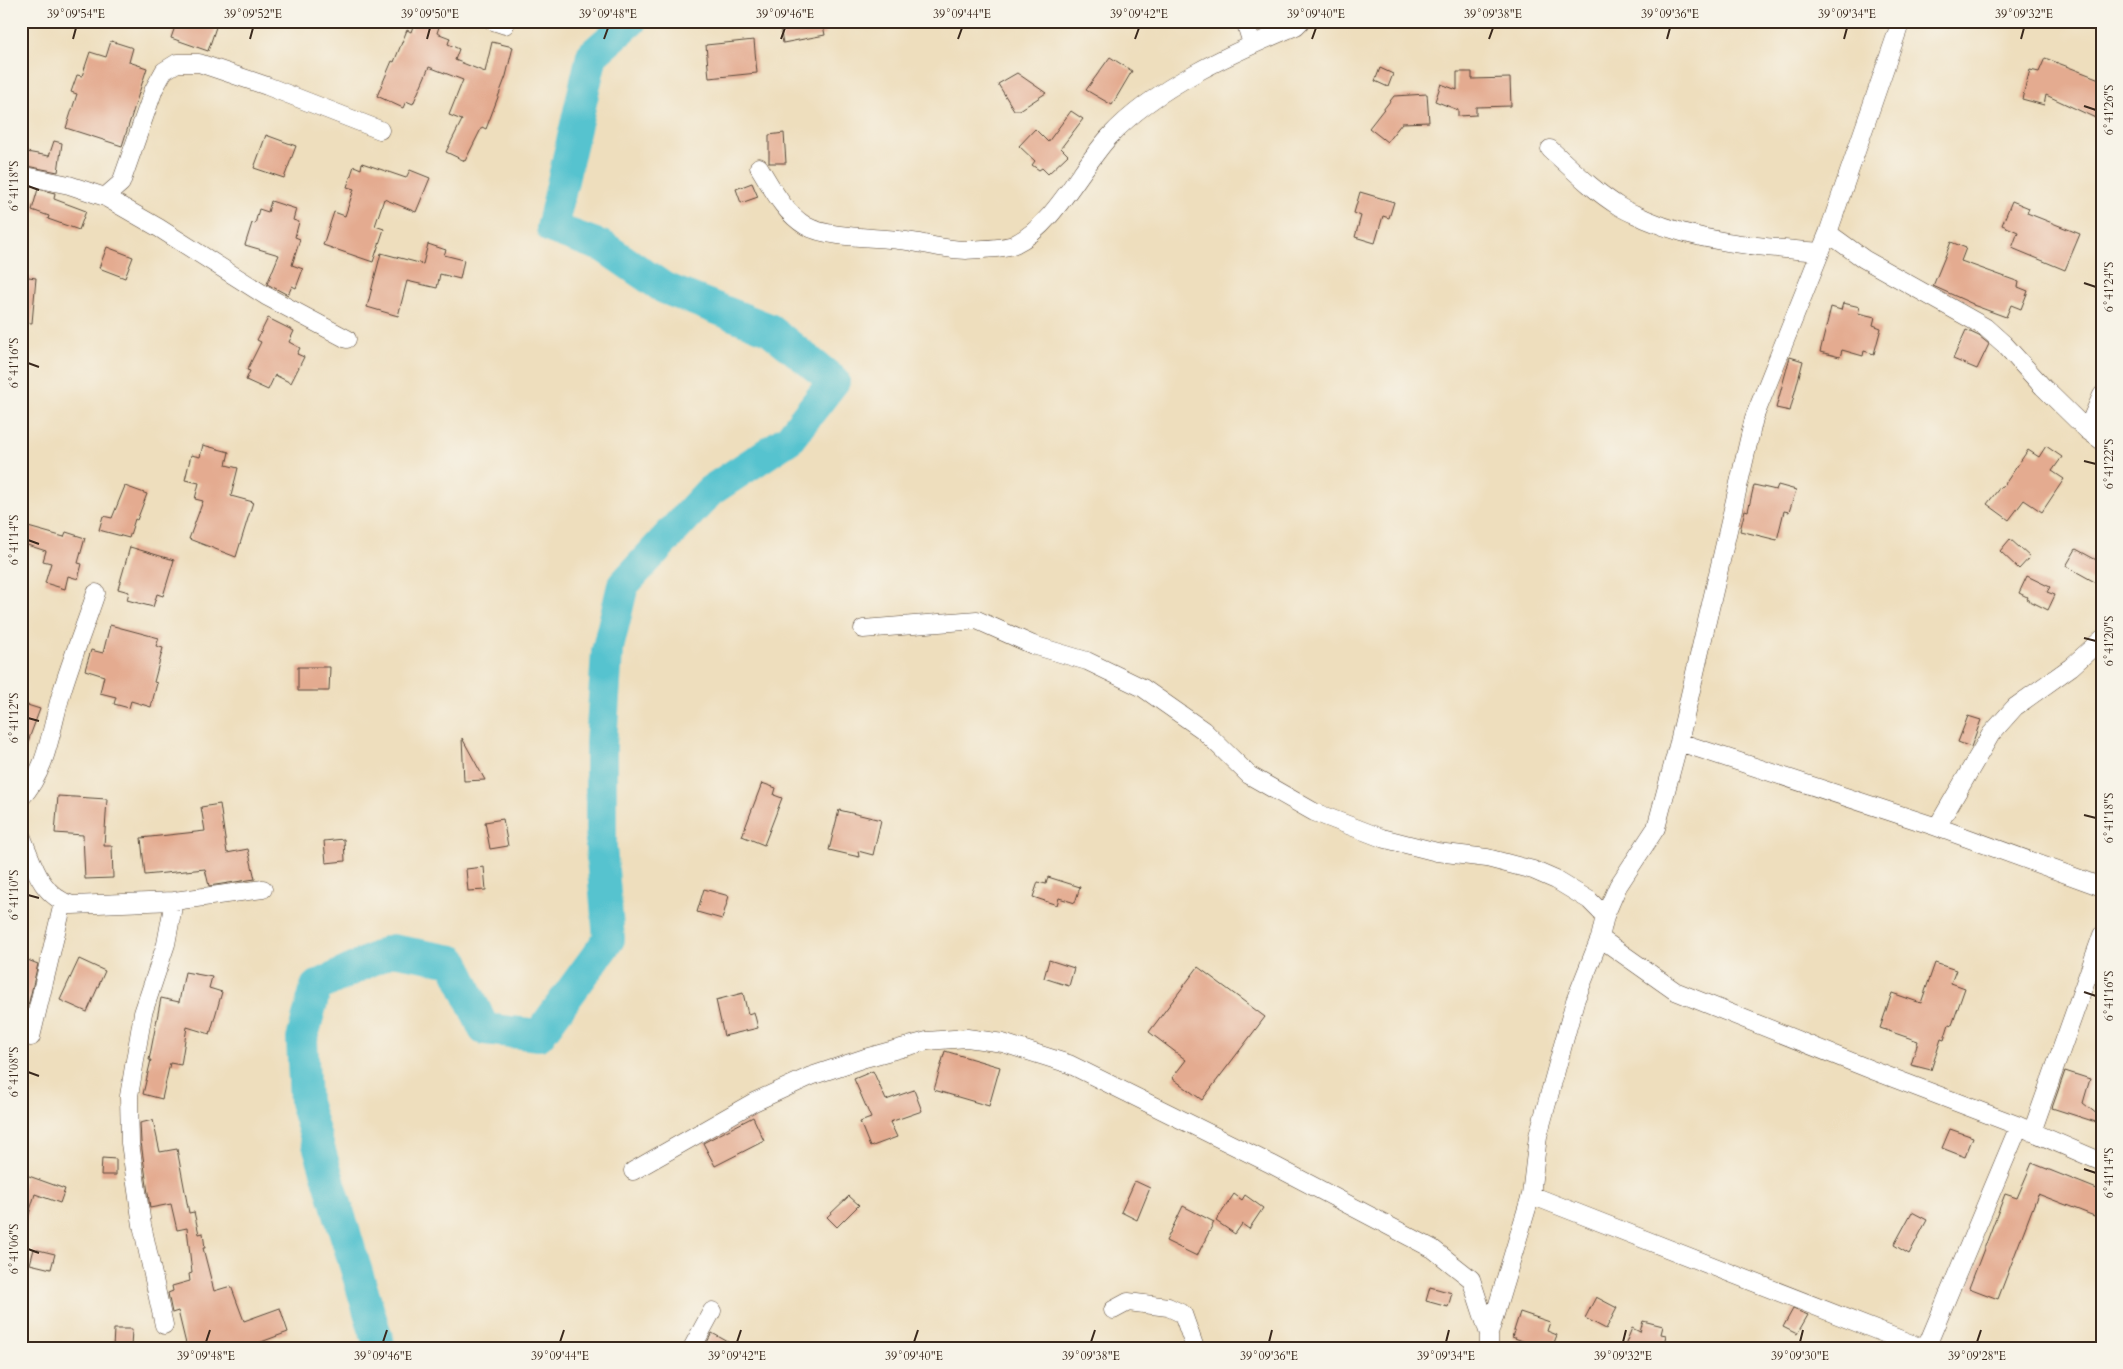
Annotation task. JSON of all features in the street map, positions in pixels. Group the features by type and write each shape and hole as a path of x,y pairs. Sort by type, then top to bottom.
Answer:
{"street":[{"path":"1245,21 1252,44"},
{"path":"760,167 775,194 788,211 806,226 834,234 900,240 965,250 1013,245 1037,230 1109,137 1153,98 1252,44 1296,26 1300,21"},
{"path":"1489,1341 1531,1195 1538,1136 1575,1001 1600,938 1605,916 1618,886 1656,828 1679,742 1754,418 1828,233 1900,21"},
{"path":"105,197 121,184 154,89 164,71 178,64 199,63 267,86 380,130"},
{"path":"1550,149 1586,184 1622,209 1658,224 1705,239 1750,247 1820,252"},
{"path":"21,175 69,185 105,197 159,228 266,296 347,339"},
{"path":"1828,233 1864,259 1985,327 2004,344 2043,387 2087,430 2102,441"},
{"path":"2087,430 2102,395"},
{"path":"21,798 29,790 46,754 62,691 96,593"},
{"path":"863,629 977,620 1033,645 1087,661 1143,688 1202,730 1249,775 1314,812 1382,838 1437,852 1487,858 1533,870 1556,880 1589,900 1605,916"},
{"path":"1937,827 1991,734 2015,707 2071,667 2102,639"},
{"path":"1679,742 1937,827 2102,887"},
{"path":"21,835 43,887 63,903 72,906 174,901 263,889"},
{"path":"164,1325 142,1225 130,1143 128,1096 143,1013 166,944 174,901"},
{"path":"31,1037 63,903"},
{"path":"1926,1348 2025,1129 2102,935"},
{"path":"1600,938 1675,991 2025,1129 2102,1162"},
{"path":"633,1171 754,1102 811,1076 865,1058 927,1041 967,1038 1003,1043 1069,1064 1125,1090 1432,1249 1471,1279 1489,1341"},
{"path":"1531,1195 1922,1348"},
{"path":"1113,1310 1128,1302 1168,1306 1183,1314 1195,1348"},
{"path":"692,1348 712,1311"}],"building":[{"path":"177,21 218,21 208,51 171,38"},
{"path":"415,21 424,21 439,27 437,33 450,38 448,44 459,49 455,60 485,72 492,42 513,47 506,76 486,129 482,127 465,161 446,152 462,120 449,115 463,80 429,67 413,104 406,101 403,108 377,96 407,30 411,32"},
{"path":"810,21 822,21 825,35 783,43 780,27"},
{"path":"754,40 757,73 709,78 706,45"},
{"path":"111,41 133,48 129,62 147,68 122,146 66,128 77,94 71,92 77,75 82,76 90,52 106,57"},
{"path":"1110,57 1132,71 1112,105 1086,90"},
{"path":"2045,58 2102,80 2102,121 2046,95 2044,105 2022,99 2030,70 2039,72"},
{"path":"1380,68 1393,74 1388,87 1375,81"},
{"path":"1457,72 1472,72 1472,79 1510,78 1511,106 1476,107 1476,115 1458,116 1458,110 1435,101 1441,84 1457,90"},
{"path":"1017,73 1046,93 1020,110 1014,110 998,84"},
{"path":"1427,94 1429,122 1402,123 1387,142 1369,128 1394,96"},
{"path":"1071,111 1083,119 1061,148 1068,155 1048,174 1042,168 1039,170 1032,165 1035,161 1019,146 1035,129 1048,142"},
{"path":"784,133 786,163 769,163 769,135"},
{"path":"266,135 296,146 284,178 254,168"},
{"path":"54,141 62,143 58,172 21,165 21,151 49,156"},
{"path":"362,163 406,178 410,170 430,178 416,212 384,199 375,226 384,229 373,262 323,245 334,212 345,216 354,189 347,187 354,166 361,169"},
{"path":"752,183 758,197 741,203 736,189"},
{"path":"38,189 55,193 54,199 86,211 79,230 48,219 49,216 32,210"},
{"path":"1360,192 1394,202 1389,218 1383,216 1375,243 1355,237 1361,216 1354,213"},
{"path":"271,201 296,209 293,220 299,222 295,237 300,239 292,265 303,269 296,288 292,286 288,295 267,284 279,255 245,245 252,223 255,224 259,209 268,212"},
{"path":"2012,201 2029,208 2027,213 2080,234 2065,270 2012,248 2018,232 2002,225"},
{"path":"1951,242 1966,248 1961,261 2019,282 2018,287 2028,291 2021,309 2011,305 2006,317 1973,305 1933,286"},
{"path":"428,244 446,250 444,255 464,260 460,279 440,274 437,288 407,281 398,316 367,307 381,253 423,264"},
{"path":"107,247 133,257 125,278 99,268"},
{"path":"21,276 36,278 32,323 21,322"},
{"path":"1843,303 1860,307 1858,313 1875,317 1873,325 1881,328 1874,354 1864,351 1863,356 1842,350 1840,357 1820,352 1831,307 1841,310"},
{"path":"268,318 294,331 289,342 300,348 297,354 304,357 291,383 275,375 268,390 246,380 250,371 247,370 261,342 257,340"},
{"path":"1966,330 1979,336 1989,344 1977,369 1953,359"},
{"path":"1790,357 1803,361 1790,411 1776,408"},
{"path":"203,445 229,452 226,465 238,468 231,496 253,502 236,557 189,539 203,501 195,499 199,483 185,480 191,455 200,457"},
{"path":"2046,446 2062,457 2052,471 2064,479 2042,512 2024,500 2009,520 1987,504 2001,486 2003,487 2028,450 2039,457"},
{"path":"1754,485 1776,490 1778,485 1796,490 1789,512 1784,511 1777,540 1740,531 1745,510 1748,511"},
{"path":"125,486 147,494 137,520 135,519 129,538 99,530 103,516 112,518"},
{"path":"21,525 64,537 66,532 85,538 78,563 82,564 78,579 68,576 65,589 45,583 51,563 43,561 46,551 21,543"},
{"path":"2010,539 2030,557 2019,569 2000,551"},
{"path":"130,547 174,560 163,596 157,594 153,607 127,600 129,592 118,589"},
{"path":"2076,549 2102,563 2102,586 2066,566"},
{"path":"2027,576 2050,587 2047,592 2055,595 2048,610 2026,599 2027,597 2019,593"},
{"path":"110,625 159,638 156,646 163,648 154,682 157,683 151,707 131,701 129,708 114,704 116,697 100,693 104,676 85,670 91,650 103,653"},
{"path":"298,667 330,667 329,691 298,691"},
{"path":"21,703 40,709 23,755 21,754"},
{"path":"1968,716 1981,720 1971,747 1958,742"},
{"path":"462,738 485,780 464,781"},
{"path":"762,783 776,788 774,795 782,798 764,845 742,836"},
{"path":"58,796 107,799 104,846 112,846 113,878 85,879 83,835 55,833"},
{"path":"220,804 227,853 248,849 255,879 209,886 205,869 145,875 141,838 205,831 201,807"},
{"path":"839,810 881,820 873,855 858,851 859,857 829,850"},
{"path":"503,819 508,846 490,849 485,822"},
{"path":"344,839 345,861 326,863 324,841"},
{"path":"484,867 486,890 468,891 466,869"},
{"path":"1048,877 1080,887 1075,903 1059,898 1057,905 1033,897 1038,882 1046,884"},
{"path":"704,889 729,896 722,919 697,912"},
{"path":"25,959 38,964 29,1002 22,1018 21,968"},
{"path":"79,959 105,971 87,1012 60,1000"},
{"path":"1049,960 1074,968 1069,986 1044,978"},
{"path":"1935,963 1956,970 1951,983 1965,988 1952,1025 1949,1024 1944,1040 1941,1039 1931,1070 1911,1065 1918,1041 1880,1028 1892,993 1921,1003"},
{"path":"1198,967 1265,1017 1202,1100 1172,1078 1186,1060 1149,1032"},
{"path":"185,972 212,977 209,988 222,992 210,1034 187,1027 181,1065 170,1063 162,1099 143,1094 151,1060 149,1060 161,998 179,1002"},
{"path":"743,993 748,1014 754,1012 758,1028 724,1036 716,1000"},
{"path":"945,1051 1000,1067 989,1106 934,1090"},
{"path":"873,1071 886,1100 914,1090 922,1111 890,1122 897,1137 870,1147 860,1122 871,1118 854,1079"},
{"path":"2065,1071 2090,1079 2083,1103 2102,1118 2102,1124 2052,1108"},
{"path":"753,1117 764,1141 715,1166 703,1143"},
{"path":"153,1120 160,1152 177,1149 189,1213 194,1212 199,1234 203,1233 205,1248 203,1248 214,1291 231,1286 244,1321 280,1308 288,1332 245,1348 238,1348 236,1344 221,1348 187,1348 178,1311 172,1313 168,1293 173,1291 172,1286 190,1281 189,1274 192,1273 187,1228 177,1230 171,1204 150,1208 140,1123"},
{"path":"1950,1129 1973,1137 1965,1157 1942,1148"},
{"path":"102,1158 116,1159 116,1175 101,1175"},
{"path":"2032,1163 2102,1191 2102,1219 2038,1194 1998,1299 1969,1288 2005,1194 2017,1198"},
{"path":"26,1175 65,1189 60,1203 35,1194 25,1227 21,1226 21,1191"},
{"path":"1135,1181 1150,1188 1137,1220 1121,1212"},
{"path":"1234,1194 1242,1200 1245,1195 1263,1208 1249,1229 1242,1224 1235,1234 1216,1221"},
{"path":"849,1196 859,1205 837,1227 827,1217"},
{"path":"1183,1206 1214,1222 1197,1256 1166,1241"},
{"path":"1912,1212 1927,1220 1909,1254 1894,1245"},
{"path":"34,1249 55,1254 51,1269 30,1264"},
{"path":"1430,1287 1452,1293 1448,1307 1426,1301"},
{"path":"1596,1297 1617,1308 1606,1329 1585,1318"},
{"path":"1793,1309 1808,1315 1797,1334 1783,1327"},
{"path":"1520,1312 1550,1322 1547,1331 1557,1335 1552,1348 1541,1348 1512,1337"},
{"path":"1643,1321 1663,1326 1661,1334 1666,1335 1664,1344 1672,1348 1624,1348 1632,1328 1640,1332"},
{"path":"114,1329 132,1329 131,1348 113,1348"},
{"path":"712,1333 739,1348 704,1348"}],"waterway":[{"path":"380,1348 305,1102 302,1039 316,987 392,950 453,961 484,1029 539,1035 609,939 601,847 601,744 607,652 623,585 710,491 789,439 834,381 769,329 664,288 604,247 552,228 592,55 631,21"}]}
